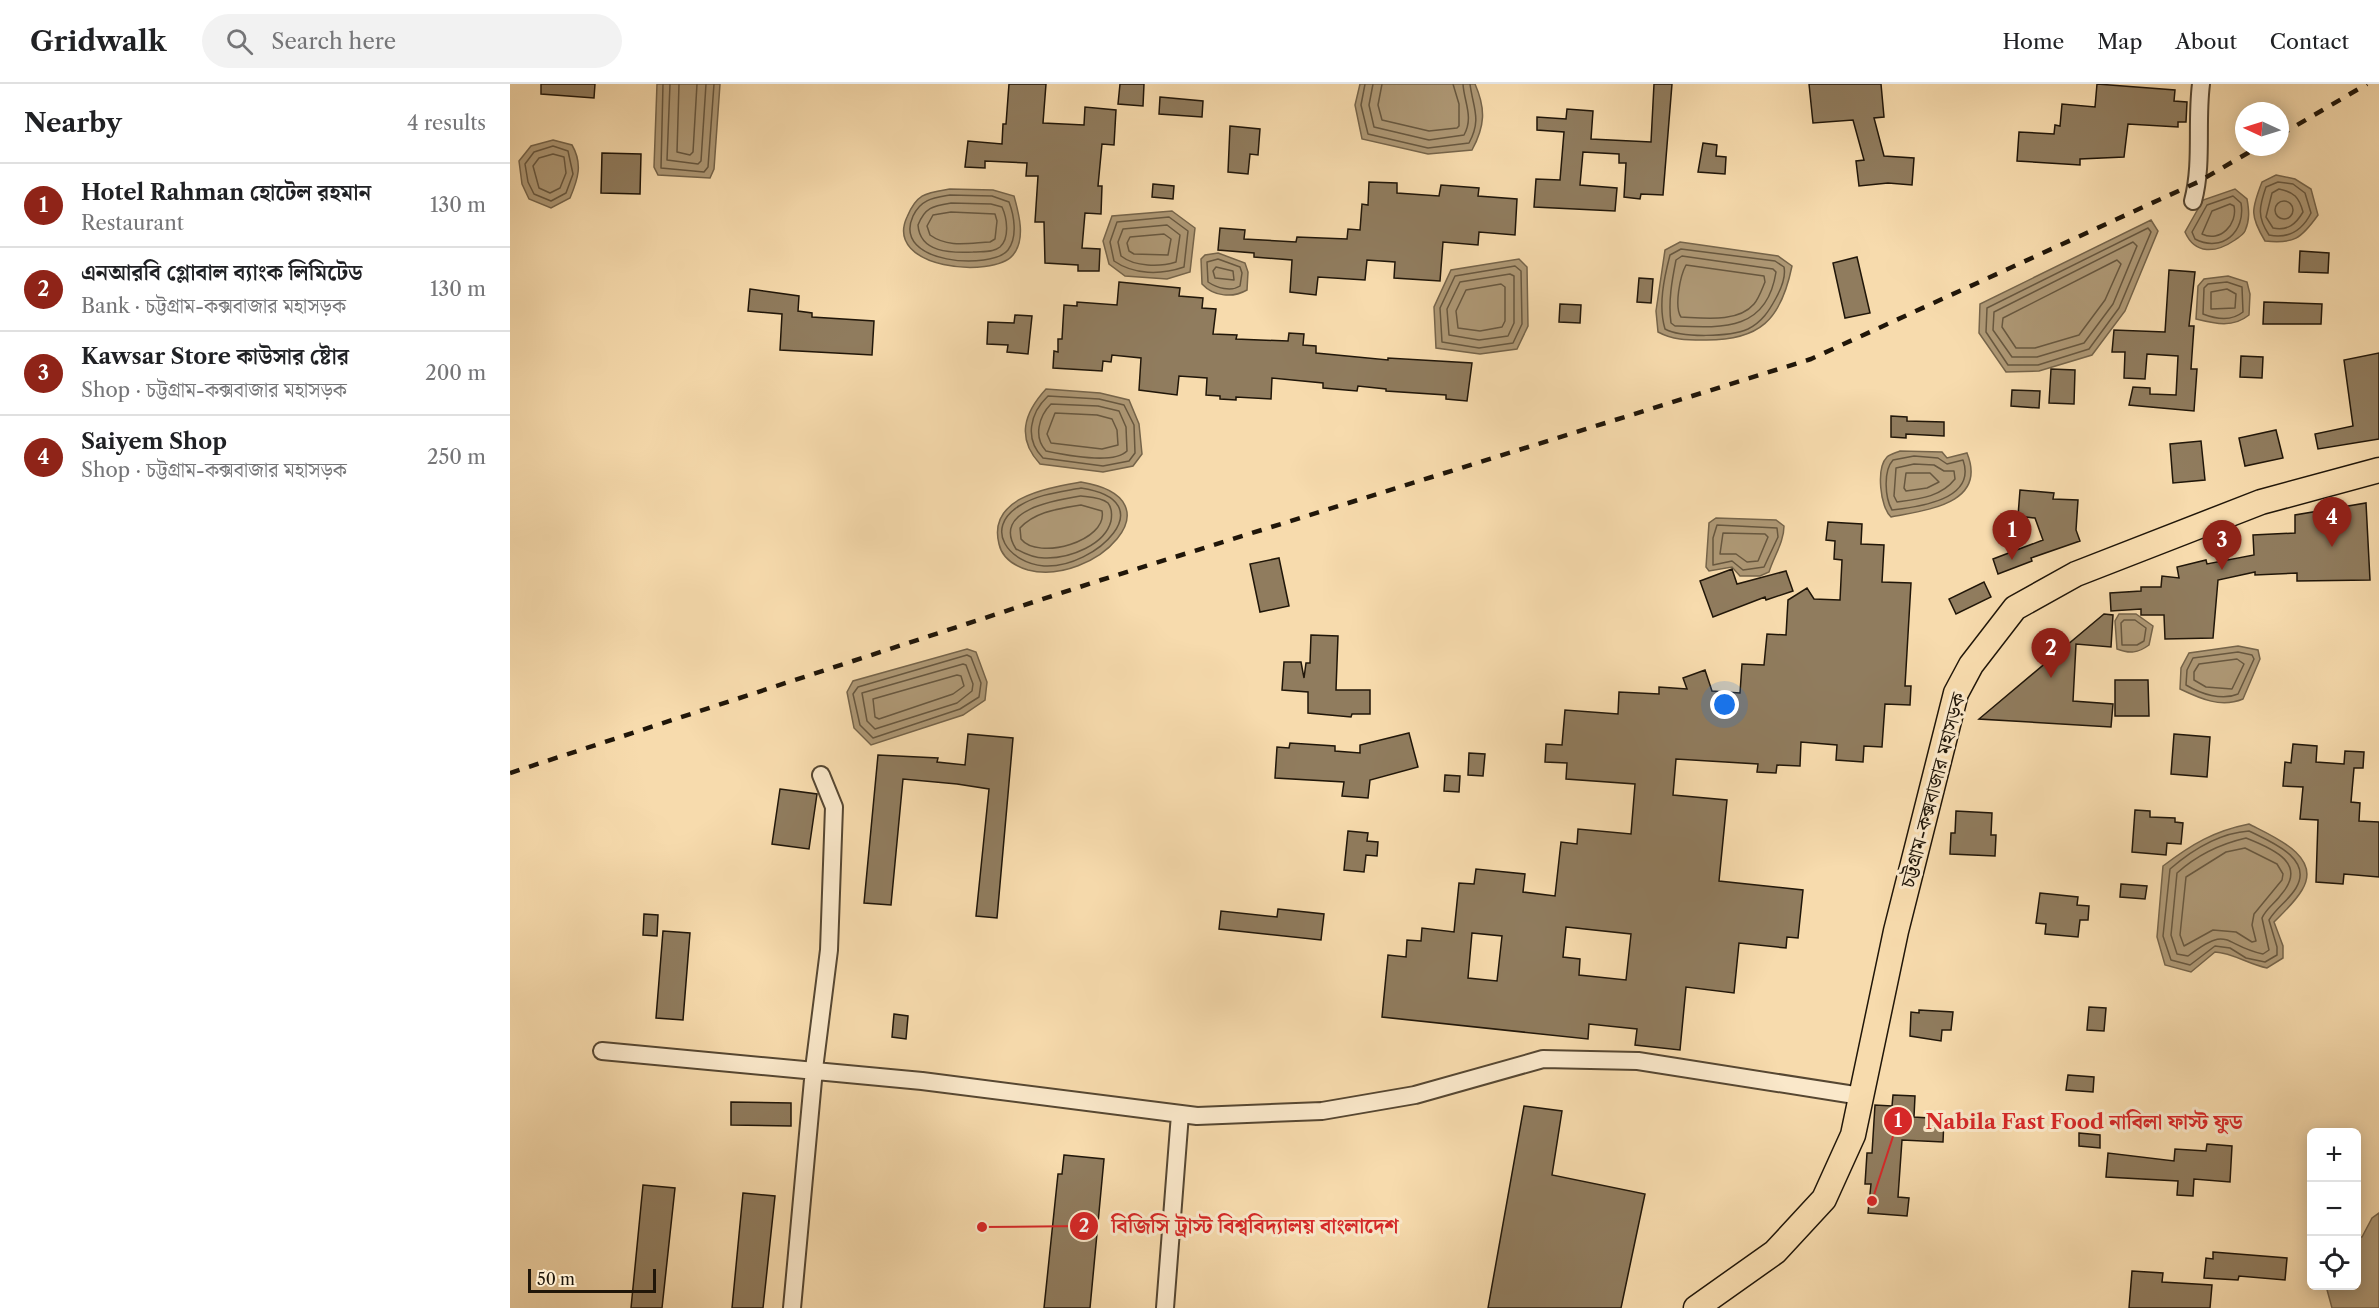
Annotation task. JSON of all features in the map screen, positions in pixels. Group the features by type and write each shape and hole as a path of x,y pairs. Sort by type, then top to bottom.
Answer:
{"highway":[{"name":"চট্টগ্রাম-কক্সবাজার মহাসড়ক","path":"1696,1308 1775,1252 1824,1199 1853,1135 1896,931 1956,693 1971,664 2015,608 2076,574 2251,506 2379,470"}],"street":[{"path":"2193,201 2198,182 2198,110 2202,84"},
{"path":"792,1308 814,1069 829,950 834,807 821,775"},
{"path":"602,1051 814,1069 1197,1116 1322,1112 1415,1095 1543,1059 1638,1061 1861,1096"},
{"path":"1165,1308 1180,1114"}],"water":[{"path":"657,84 720,84 714,169 710,178 658,175 654,167"},
{"path":"1360,84 1475,84 1481,101 1482,125 1472,150 1428,154 1362,139 1355,105"},
{"path":"553,140 572,145 577,159 578,172 570,198 551,208 529,199 522,184 519,161 531,146"},
{"path":"2276,175 2295,179 2311,189 2318,215 2301,235 2283,242 2265,241 2254,213 2262,182"},
{"path":"950,189 993,190 1014,196 1020,234 1017,249 1013,255 1002,262 964,267 925,258 911,248 904,235 911,209 928,193"},
{"path":"2235,189 2247,199 2249,211 2244,232 2221,247 2207,250 2194,245 2185,232 2203,200"},
{"path":"1172,211 1195,228 1190,272 1167,279 1125,276 1109,264 1103,241 1112,216"},
{"path":"2151,220 2158,231 2125,311 2092,355 2039,371 2006,372 1979,333 1980,304"},
{"path":"1680,242 1778,256 1792,266 1781,300 1765,324 1739,336 1723,339 1680,339 1658,332 1656,311 1665,250"},
{"path":"1218,253 1245,263 1248,272 1247,290 1242,293 1224,295 1212,292 1202,284 1201,259 1205,255"},
{"path":"1519,259 1527,267 1528,326 1517,349 1480,354 1436,348 1434,307 1451,270"},
{"path":"2228,276 2247,282 2250,294 2249,315 2230,323 2196,319 2198,286 2204,279"},
{"path":"1046,389 1100,393 1129,400 1139,424 1142,454 1133,466 1103,472 1040,464 1028,445 1026,426 1032,407"},
{"path":"1900,451 1942,452 1947,458 1967,453 1971,470 1969,484 1961,494 1949,502 1891,517 1882,497 1881,470 1887,457"},
{"path":"1081,482 1111,491 1125,505 1126,522 1117,539 1100,554 1078,566 1053,572 1028,570 1014,564 1006,557 999,544 998,528 1002,515 1011,505 1037,492"},
{"path":"1716,518 1776,520 1784,526 1781,543 1769,572 1760,576 1740,576 1732,567 1709,571 1706,567 1709,523"},
{"path":"2119,614 2136,614 2153,626 2149,645 2134,652 2117,649 2115,621"},
{"path":"2238,646 2258,650 2260,659 2243,699 2227,703 2219,702 2203,699 2180,689 2181,668 2189,653"},
{"path":"967,649 976,652 987,682 985,700 963,715 871,745 854,728 847,692 853,681"},
{"path":"2249,824 2292,849 2301,857 2306,867 2307,878 2302,890 2274,922 2283,946 2283,958 2267,968 2228,954 2215,952 2191,972 2165,965 2157,937 2163,866 2204,839 2225,830"},
{"path":"2379,1213 2379,1308 2332,1308 2327,1290 2361,1290 2361,1237 2372,1218"}],"building":[{"path":"541,84 595,84 594,98 541,94"},
{"path":"1009,84 1046,84 1043,123 1084,125 1085,107 1116,110 1114,145 1102,144 1098,186 1102,186 1101,214 1085,213 1082,248 1100,249 1099,271 1078,271 1078,265 1045,263 1044,222 1035,222 1038,176 1026,176 1027,163 985,161 985,168 965,167 968,141 1002,144"},
{"path":"1120,84 1144,84 1143,106 1118,104"},
{"path":"1654,84 1672,84 1663,195 1641,194 1640,199 1624,197 1626,163 1619,163 1619,154 1583,152 1580,185 1617,188 1615,211 1534,207 1536,179 1560,180 1564,132 1537,130 1537,117 1566,119 1567,109 1593,111 1591,139 1651,142"},
{"path":"1809,84 1881,84 1884,117 1874,118 1884,156 1914,158 1912,185 1888,183 1859,186 1856,161 1864,160 1853,120 1813,123"},
{"path":"2097,84 2175,90 2174,101 2187,102 2186,122 2178,122 2178,127 2128,124 2124,157 2080,159 2080,165 2017,161 2019,132 2054,134 2055,125 2060,126 2062,104 2095,107"},
{"path":"1160,97 1203,101 1202,117 1159,114"},
{"path":"1230,126 1260,129 1258,155 1250,154 1248,174 1228,172"},
{"path":"1703,143 1717,145 1716,156 1726,157 1725,174 1698,172"},
{"path":"602,153 641,154 640,194 601,193"},
{"path":"1369,182 1397,183 1397,193 1439,196 1441,185 1479,188 1478,196 1517,199 1515,235 1479,232 1478,245 1443,242 1440,281 1394,278 1395,262 1367,260 1365,280 1318,277 1316,295 1290,292 1292,260 1254,257 1254,253 1218,250 1220,228 1245,230 1244,239 1296,242 1297,237 1347,239 1348,229 1360,230 1362,204 1368,205"},
{"path":"1153,184 1174,186 1173,199 1152,197"},
{"path":"2300,251 2329,253 2328,273 2299,272"},
{"path":"1857,257 1870,313 1845,318 1833,263"},
{"path":"2169,270 2195,272 2189,326 2194,326 2191,369 2197,369 2194,411 2129,405 2133,387 2150,388 2150,394 2176,395 2178,356 2147,354 2145,379 2124,378 2125,352 2112,352 2114,330 2165,332"},
{"path":"1639,278 1653,279 1651,303 1637,302"},
{"path":"1119,282 1180,288 1179,296 1203,298 1202,308 1216,309 1213,334 1237,335 1236,339 1288,341 1289,333 1304,334 1303,345 1316,346 1316,353 1388,360 1388,358 1472,363 1467,401 1446,399 1446,395 1386,391 1386,389 1358,386 1357,391 1323,388 1323,383 1272,378 1271,399 1236,397 1236,400 1220,399 1220,396 1206,395 1207,378 1179,376 1177,395 1139,390 1141,358 1112,355 1111,362 1103,361 1102,371 1053,368 1054,351 1058,352 1058,339 1062,339 1064,305 1077,306 1077,302 1117,305"},
{"path":"750,289 799,296 798,311 812,313 812,317 874,321 872,355 780,350 782,314 748,311"},
{"path":"2264,302 2322,304 2321,324 2263,324"},
{"path":"1560,304 1581,305 1580,323 1559,322"},
{"path":"1015,315 1032,316 1028,354 1007,352 1008,345 987,344 988,322 1014,323"},
{"path":"2379,353 2379,439 2318,449 2315,434 2353,426 2344,360"},
{"path":"2241,356 2263,357 2262,378 2240,377"},
{"path":"2051,369 2075,370 2074,404 2049,403"},
{"path":"2012,390 2040,391 2039,408 2011,406"},
{"path":"1891,416 1907,417 1907,421 1944,422 1944,436 1906,434 1906,438 1891,437"},
{"path":"2276,430 2283,458 2245,466 2239,438"},
{"path":"2201,441 2205,480 2173,483 2170,444"},
{"path":"2020,490 2054,493 2053,499 2078,500 2076,530 2080,541 2031,558 2032,561 1998,574 1993,559 2043,540 2035,518 2018,516"},
{"path":"2366,503 2370,580 2297,581 2297,573 2255,575 2255,572 2218,580 2213,638 2165,639 2164,615 2141,615 2141,609 2111,611 2110,593 2141,591 2141,587 2161,587 2162,576 2179,578 2177,567 2206,560 2207,564 2254,555 2253,535 2295,533 2295,515"},
{"path":"1828,522 1862,524 1861,544 1884,545 1882,582 1911,583 1905,686 1911,686 1910,705 1885,704 1882,747 1864,746 1863,762 1836,760 1837,745 1801,742 1800,766 1777,765 1776,773 1757,772 1758,764 1676,759 1673,795 1727,800 1719,881 1803,890 1798,938 1787,937 1786,948 1739,943 1734,993 1686,987 1680,1050 1635,1045 1637,1029 1589,1024 1588,1039 1382,1017 1388,955 1406,957 1407,940 1421,941 1422,928 1454,932 1459,883 1474,884 1476,869 1525,874 1523,892 1555,896 1561,842 1577,844 1578,829 1631,834 1635,784 1566,779 1567,763 1545,762 1546,744 1562,745 1565,710 1618,714 1619,692 1659,694 1659,687 1687,689 1683,678 1705,670 1712,691 1740,693 1742,664 1764,665 1767,634 1786,635 1788,600 1807,588 1814,599 1840,600 1842,560 1834,559 1835,541 1826,540","holes":["1566,927 1631,934 1626,980 1579,975 1580,959 1563,957","1472,933 1502,936 1497,981 1468,978"]},
{"path":"1279,558 1289,606 1260,612 1250,564"},
{"path":"1732,569 1737,584 1786,571 1793,591 1766,600 1765,597 1713,617 1700,581"},
{"path":"1984,582 1991,597 1956,614 1949,599"},
{"path":"2104,614 2113,615 2111,647 2076,644 2073,701 2113,704 2111,727 1979,719"},
{"path":"1311,635 1338,636 1336,690 1370,690 1370,714 1352,714 1351,717 1308,713 1308,692 1282,690 1284,662 1301,662 1304,678 1306,663 1310,663"},
{"path":"2115,680 2148,680 2149,716 2115,716"},
{"path":"1409,733 1418,767 1370,780 1368,798 1342,796 1344,782 1275,778 1277,747 1289,748 1290,743 1335,746 1335,751 1360,753 1360,745"},
{"path":"968,734 1013,738 997,918 976,916 989,789 957,784 903,779 891,905 864,903 878,755 938,758 937,762 965,765"},
{"path":"2174,734 2210,737 2207,777 2171,774"},
{"path":"2293,744 2317,746 2316,762 2344,764 2345,751 2364,752 2363,768 2354,768 2351,802 2360,803 2359,821 2379,822 2379,877 2344,874 2343,884 2316,882 2318,820 2300,819 2303,787 2283,786 2285,762 2291,763"},
{"path":"1469,753 1485,754 1483,776 1468,775"},
{"path":"1445,775 1460,776 1459,792 1444,791"},
{"path":"780,789 817,794 809,849 772,844"},
{"path":"2135,810 2150,811 2150,817 2175,818 2175,822 2183,823 2181,844 2167,843 2166,855 2132,852"},
{"path":"1956,811 1992,813 1991,835 1996,835 1995,856 1950,854 1951,833 1955,833"},
{"path":"1348,831 1368,833 1367,841 1378,842 1377,856 1366,855 1364,872 1344,870"},
{"path":"2121,884 2147,886 2145,899 2120,897"},
{"path":"2040,893 2078,897 2077,905 2089,906 2088,920 2080,920 2078,937 2045,934 2046,924 2036,923"},
{"path":"1278,909 1324,914 1321,940 1219,929 1221,911 1277,917"},
{"path":"644,914 658,915 657,936 643,935"},
{"path":"663,931 690,933 683,1020 656,1018"},
{"path":"2089,1007 2106,1008 2104,1031 2087,1030"},
{"path":"1919,1010 1953,1012 1951,1030 1942,1030 1941,1041 1910,1036 1911,1012 1919,1013"},
{"path":"894,1014 908,1016 906,1039 892,1037"},
{"path":"2068,1075 2094,1077 2093,1092 2066,1090"},
{"path":"1893,1095 1915,1096 1914,1117 1944,1119 1943,1142 1902,1140 1898,1197 1909,1198 1907,1216 1868,1213 1871,1184 1865,1184 1867,1153 1872,1153 1875,1105 1892,1106"},
{"path":"731,1102 791,1103 791,1126 731,1125"},
{"path":"1524,1106 1562,1111 1552,1175 1645,1194 1621,1308 1488,1308"},
{"path":"2079,1133 2100,1135 2100,1148 2079,1146"},
{"path":"2207,1144 2232,1146 2230,1182 2194,1179 2193,1196 2177,1195 2178,1181 2106,1177 2108,1153 2174,1161 2175,1149 2206,1151"},
{"path":"1064,1155 1104,1159 1090,1308 1044,1308 1058,1174 1062,1174"},
{"path":"643,1185 675,1188 662,1308 631,1308"},
{"path":"743,1193 775,1196 763,1308 732,1308"},
{"path":"2213,1252 2287,1258 2285,1280 2239,1276 2238,1280 2204,1278 2206,1258 2213,1259"},
{"path":"2132,1271 2163,1273 2162,1282 2212,1285 2210,1308 2129,1308"}],"railway":[{"path":"2289,130 2367,84"},
{"path":"510,773 1101,580 1811,359 2198,182 2243,156"}],"place":[{"name":"Saiyem Shop","path":"2332,547"},
{"name":"Hotel Rahman হোটেল রহমান","path":"2012,560"},
{"name":"Kawsar Store কাউসার ষ্টোর","path":"2222,570"},
{"name":"এনআরবি গ্লোবাল ব্যাংক লিমিটেড","path":"2051,678"},
{"name":"Nabila Fast Food নাবিলা ফাস্ট ফুড","path":"1872,1201"},
{"name":"বিজিসি ট্রাস্ট বিশ্ববিদ্যালয় বাংলাদেশ","path":"982,1227"}]}
